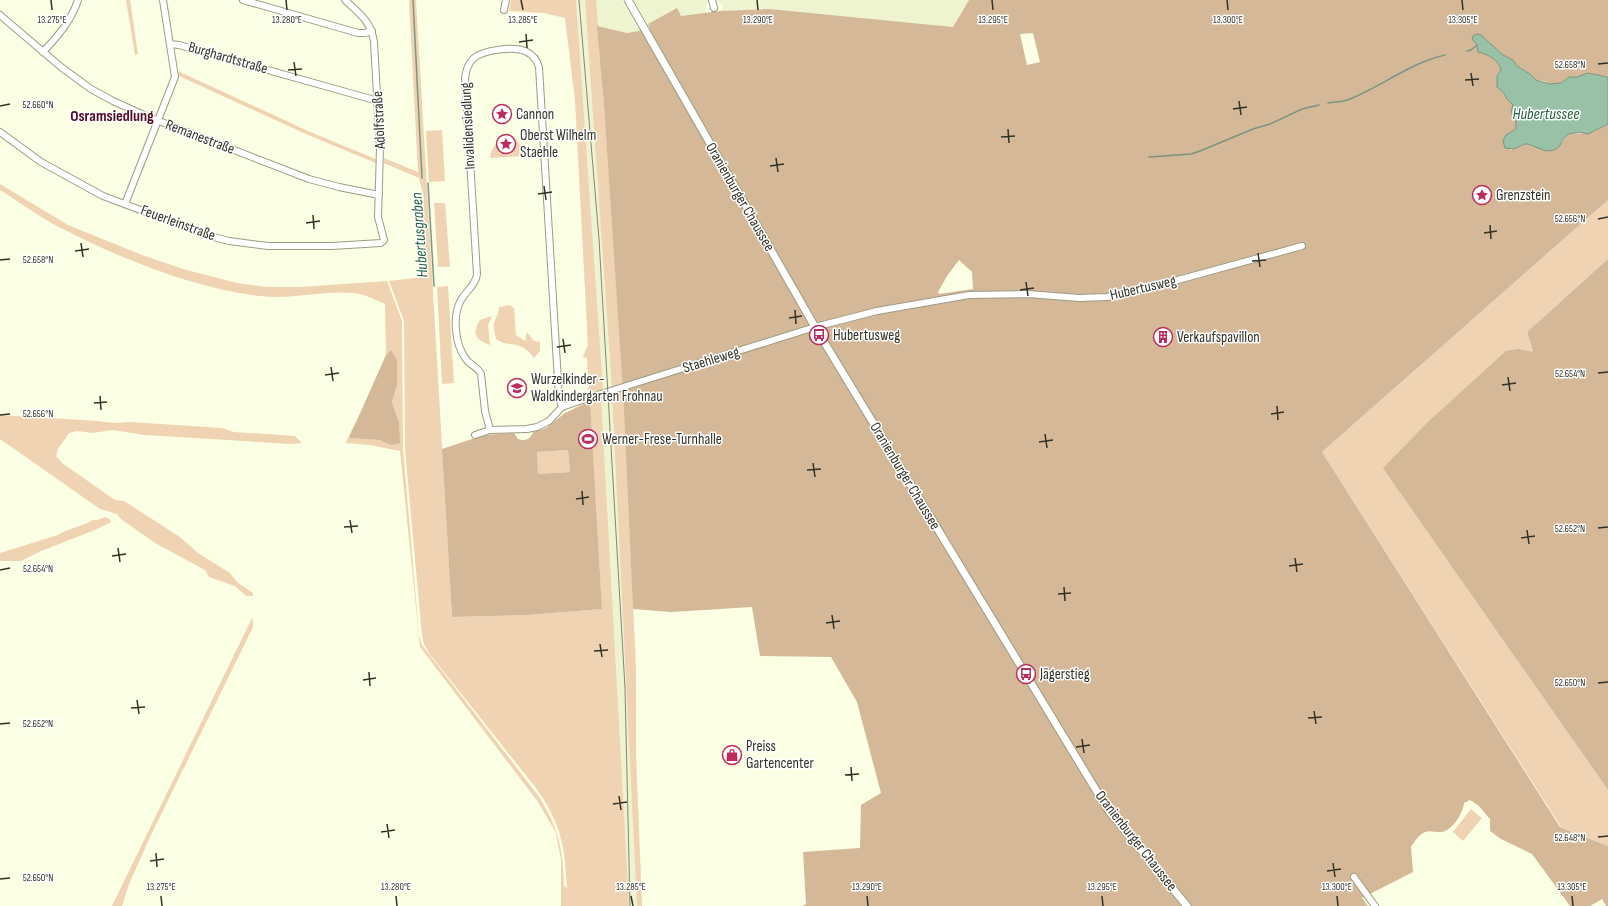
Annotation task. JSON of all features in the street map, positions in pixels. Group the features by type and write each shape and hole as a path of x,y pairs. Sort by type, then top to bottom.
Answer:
{"main road":[{"name":"Oranienburger Chaussee","path":"628,0 815,327 1099,795 1109,811 1187,906"}],"street":[{"path":"43,52 61,32 71,17 78,0"},
{"path":"125,204 175,77 163,0"},
{"path":"243,0 358,33 372,31"},
{"name":"Adolfstraße","path":"345,0 366,21 372,31 374,42 381,157 378,217 384,240 381,243 375,244"},
{"path":"504,10 506,0"},
{"path":"712,0 714,8"},
{"name":"Remanestraße","path":"0,15 61,67 94,91 130,109 157,121 309,179 379,195"},
{"name":"Burghardtstraße","path":"170,44 179,44 378,101"},
{"name":"Invalidensiedlung","path":"490,430 482,374 467,361 460,348 456,319 458,306 474,284 477,274 465,78 467,68 471,61 481,53 485,52 502,49 524,50 533,56 540,67 559,397 562,407"},
{"name":"Feuerleinstraße","path":"0,132 26,152 103,196 198,232 236,242 268,246 375,244"},
{"name":"Hubertusweg","path":"815,327 877,311 969,295 1028,294 1093,298 1114,296 1302,246"},
{"name":"Staehleweg","path":"475,435 490,430 527,429 537,427 549,421 562,407 815,327"},
{"path":"1354,877 1375,906"}],"shaded area":[{"path":"126,0 130,0 138,54 135,55"},
{"path":"409,0 416,0 452,617 527,615 602,609 590,401 601,398 629,906 561,906 561,860 556,833 538,802 420,647 400,451 370,445 346,443 357,418 350,438 379,440 391,445 399,423 392,402 397,385 391,350 386,355 385,304 354,293 342,292 272,297 236,292 185,280 110,252 56,226 0,190 0,184 68,225 142,255 183,269 237,283 266,287 299,287 387,281 402,321 403,449 419,635 422,645 540,798 552,820 559,840 564,886 567,888 563,847 551,812 536,788 429,653 424,644 422,635 405,449 404,321 389,281 424,277 423,263 426,234 423,215 424,198 419,178 384,163 384,158 418,172"},
{"path":"511,0 576,0 603,390 589,395 587,358 583,357 588,345 575,100 565,18 544,13 509,11"},
{"path":"576,0 585,0 587,23 597,26 596,0 622,0 639,31 627,33 599,27 623,384 589,394 587,358 583,357 588,345 576,110 572,62 565,18 578,21"},
{"path":"585,0 596,0 604,105 623,384 612,388"},
{"path":"634,0 709,0 705,11 709,13 681,16 676,9 648,24"},
{"path":"716,0 969,0 953,27 770,9 720,11 723,6"},
{"path":"969,0 1608,0 1608,78 1588,73 1577,77 1569,77 1561,83 1550,84 1544,81 1536,80 1530,74 1517,66 1513,60 1503,55 1481,35 1473,36 1473,40 1477,45 1478,52 1493,58 1499,65 1501,70 1503,93 1513,105 1511,112 1516,120 1516,129 1506,135 1510,150 1524,144 1533,146 1562,143 1570,134 1589,133 1608,124 1608,200 1322,452 1560,827 1608,846 1608,906 1606,906 1602,899 1590,906 1570,906 1532,854 1501,839 1490,831 1490,819 1479,806 1470,800 1464,803 1460,816 1454,825 1446,831 1430,831 1421,834 1418,837 1411,847 1413,872 1362,898 1368,906 802,906 806,904 803,852 860,848 861,805 881,793 857,702 831,657 760,656 752,607 671,612 633,609 623,392 604,105 597,26 627,33 650,29 648,24 677,8 681,16 720,11 770,9 953,27","holes":["1033,33 1040,62 1027,65 1020,34","959,260 972,272 973,289 939,294 938,292 947,276"]},
{"path":"178,71 308,131 378,160 378,164 306,134 179,76"},
{"path":"442,130 445,181 429,182 426,131"},
{"path":"504,137 512,138 518,142 522,148 524,156 490,158 491,151 494,146"},
{"path":"1608,200 1608,259 1527,332 1533,353 1519,349 1384,468 1608,790 1608,846 1561,827 1322,452"},
{"path":"434,203 445,203 450,267 438,267"},
{"path":"1608,259 1608,790 1383,468 1429,421 1506,351 1519,349 1533,352 1527,332"},
{"path":"448,286 454,383 442,384 437,287"},
{"path":"509,305 514,308 516,335 525,341 527,332 534,341 540,342 540,351 534,358 524,348 501,342 496,339 494,323 499,307"},
{"path":"492,316 488,325 490,345 478,339 476,336 476,329 480,320"},
{"path":"391,350 397,360 397,385 392,402 399,423 400,443 391,445 379,440 349,438 386,355"},
{"path":"623,391 636,662 636,754 642,906 616,906 590,401"},
{"path":"623,391 636,671 636,754 642,906 637,906 612,394"},
{"path":"590,401 602,609 527,615 452,617 442,449 484,435 514,433 518,439 525,440 531,436 533,432 546,428 565,413","holes":["568,450 570,472 538,474 537,452"]},
{"path":"0,415 114,423 129,422 222,428 233,432 295,436 302,443 291,444 145,435 112,430 93,433 77,431 69,433 58,449 56,456 62,463 115,500 124,501 180,537 198,553 230,573 238,583 253,593 253,596 246,596 235,586 209,577 205,570 155,543 121,519 117,514 100,509 0,439"},
{"path":"568,450 570,472 538,474 537,452"},
{"path":"105,517 110,519 111,522 95,530 41,551 21,561 0,561 0,553 58,535 92,520"},
{"path":"252,618 253,627 151,835 129,884 122,906 112,906"},
{"path":"1471,809 1482,818 1463,841 1453,832"}],"water":[{"name":"Hubertussee","path":"1477,34 1481,35 1503,55 1513,60 1517,66 1530,74 1536,80 1550,84 1561,83 1569,77 1577,77 1588,73 1607,77 1608,124 1588,134 1579,132 1569,134 1564,138 1559,147 1554,150 1546,151 1528,144 1524,144 1514,149 1505,148 1503,141 1506,135 1516,129 1516,120 1511,112 1513,105 1497,87 1497,76 1501,70 1500,66 1495,60 1486,54 1478,52 1477,45 1472,39 1473,36"}],"waterway":[{"path":"413,0 422,178"},
{"path":"1467,51 1471,50 1477,45"},
{"path":"1328,103 1350,99 1420,63 1445,55"},
{"path":"1149,157 1191,154 1253,129 1270,124 1302,109 1319,105"},
{"name":"Hubertusgraben","path":"428,183 434,286"}],"tram line":[{"path":"579,0 599,239 625,688 630,906"}],"place":[{"name":"Cannon","path":"502,114"},
{"name":"Oberst Wilhelm Staehle","path":"506,144"},
{"name":"Grenzstein","path":"1482,195"},
{"name":"Hubertusweg","path":"819,335"},
{"name":"Verkaufspavillon","path":"1163,337"},
{"name":"Wurzelkinder - Waldkindergarten Frohnau","path":"517,388"},
{"name":"Werner-Frese-Turnhalle","path":"588,439"},
{"name":"Jägerstieg","path":"1026,674"},
{"name":"Preiss Gartencenter","path":"732,755"}],"district":[{"name":"Osramsiedlung","path":"112,116"}]}
